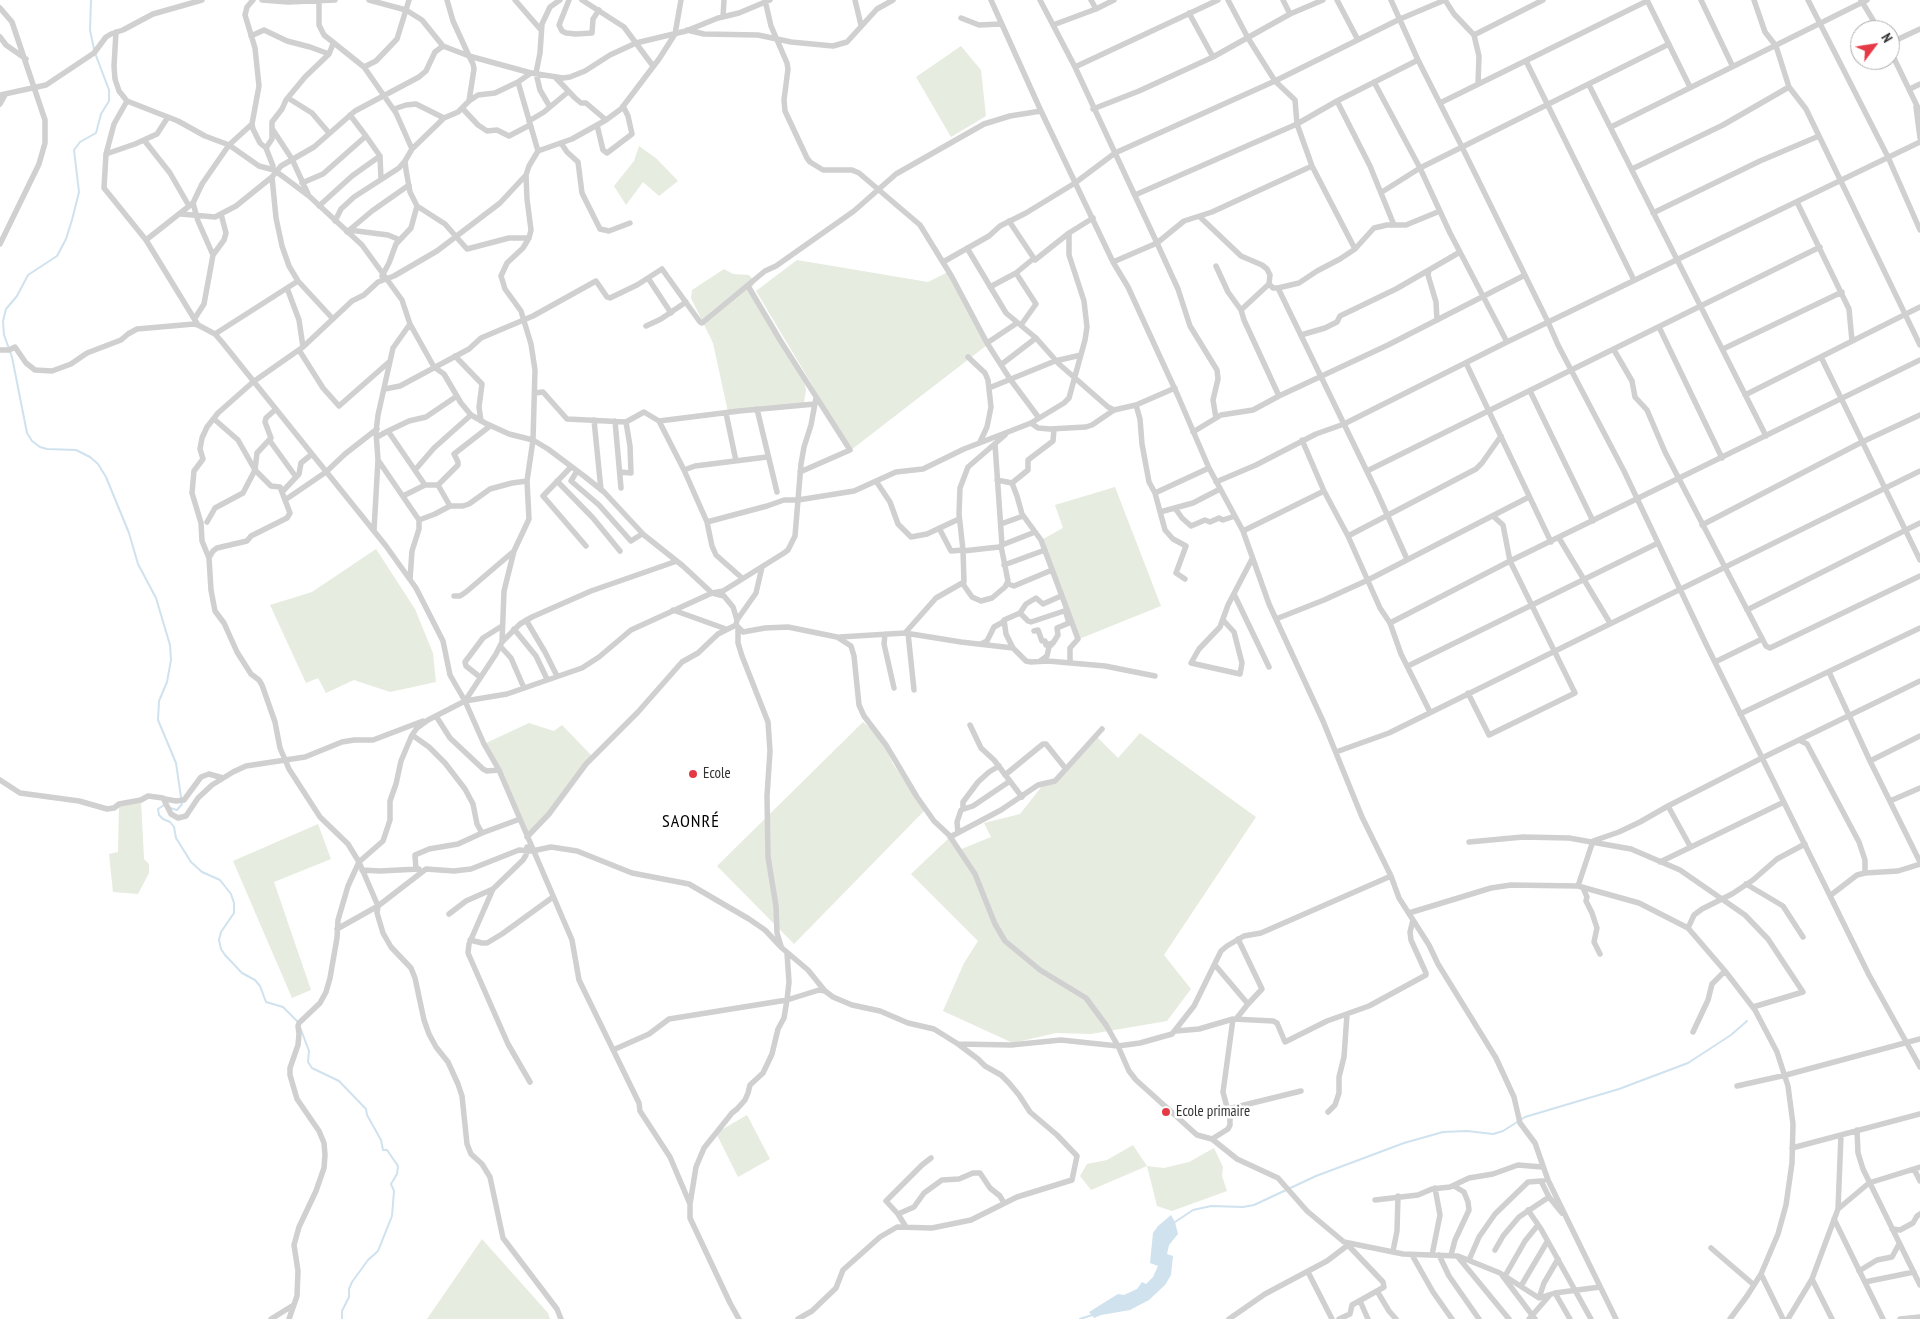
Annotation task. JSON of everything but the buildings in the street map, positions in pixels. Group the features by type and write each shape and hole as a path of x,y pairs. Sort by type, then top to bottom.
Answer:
{"street":[{"path":"0,104 2,95 46,85 74,68 96,51 106,37 153,14 202,0"},
{"path":"253,0 247,7 244,15 255,48 260,90 252,124 255,136 260,144 266,148 274,170 272,177 276,218 282,246 289,266 298,281 333,319"},
{"path":"262,0 288,2 336,0"},
{"path":"368,0 406,10 422,20 443,46 469,56 555,77 570,77 579,74 610,55 636,43 687,30 739,13 767,1 771,26 788,69 784,100 785,112 807,158 815,166 823,170 855,171 920,225 943,262 987,343 1010,379 1039,418"},
{"path":"364,67 376,61 397,39 409,0"},
{"path":"447,0 453,21 474,64 469,101"},
{"path":"515,0 541,30"},
{"path":"569,0 559,25 562,31 566,33 592,33 593,19 599,10"},
{"path":"582,0 624,27 653,66"},
{"path":"524,688 511,658 501,644 504,591 514,551 530,518 527,481 533,440 535,370 531,344 524,320 517,304 505,289 501,276 508,263 523,248 529,238 531,230 526,175 530,161 538,150 561,143 597,125 622,106 659,59 674,34 681,0"},
{"path":"723,17 724,0"},
{"path":"855,0 861,25"},
{"path":"687,30 704,34 738,33 791,42 833,46 847,42 877,9 893,0"},
{"path":"991,0 1041,111 1113,262 1128,287 1175,388 1209,468 1243,531 1276,619 1336,752 1362,816 1391,876 1399,898 1496,1058 1514,1097 1520,1124 1535,1143 1542,1167 1616,1319"},
{"path":"1040,0 1075,67 1093,109 1157,242 1178,289 1190,326 1217,370 1218,379 1213,400 1216,418"},
{"path":"1091,0 1096,9"},
{"path":"1053,25 1096,9 1114,0"},
{"path":"1075,67 1218,0"},
{"path":"1228,0 1248,38 1275,81 1295,100 1297,124 1312,166 1355,249"},
{"path":"1283,0 1290,14"},
{"path":"1093,109 1139,91 1213,57 1290,14 1323,0"},
{"path":"1337,0 1358,40"},
{"path":"1391,0 1418,60 1571,370 1638,500 1740,714 1870,975 1920,1067"},
{"path":"943,262 989,236 1000,226 1026,213 1075,182 1115,153 1275,81 1400,19 1445,0 1454,14 1474,36 1480,56 1478,84"},
{"path":"1474,36 1543,0"},
{"path":"1440,103 1647,0 1690,87"},
{"path":"1701,0 1732,65"},
{"path":"1754,0 1765,32 1776,46 1788,87 1806,109 1920,345"},
{"path":"1808,0 1888,157 1920,230"},
{"path":"319,1 320,30 333,44 364,67 394,109 412,149"},
{"path":"335,221 347,203 405,161 412,149 444,118 478,96 495,93 533,73 540,53 541,30 546,14 556,1"},
{"path":"1610,127 1864,1 1873,20"},
{"path":"0,8 12,22 45,120 45,143 39,164 32,182 0,244"},
{"path":"1189,13 1213,57"},
{"path":"961,18 979,25 1001,24"},
{"path":"1900,38 1920,29"},
{"path":"251,36 264,30 287,41 328,54"},
{"path":"116,32 115,79 119,91 128,102 168,117 205,136 229,145 259,166 274,170 309,196 348,231 388,279 402,300 410,324 434,368 444,374 471,415 509,434 533,440 571,466 601,490 642,534 677,561 712,593 724,596 731,603 742,656 768,722 770,751 767,796 768,857 776,906 777,933 782,948"},
{"path":"0,37 26,59"},
{"path":"266,148 272,139 272,122 305,77 328,54 333,44"},
{"path":"1382,192 1420,168 1669,44"},
{"path":"274,170 314,147 350,115 366,104 385,96 424,72 435,52 443,46"},
{"path":"1135,195 1297,124 1337,101 1418,60"},
{"path":"1526,61 1634,280"},
{"path":"1900,70 1920,112"},
{"path":"533,73 550,107"},
{"path":"555,77 578,101 586,103 606,120"},
{"path":"518,82 538,150"},
{"path":"1374,82 1420,168 1460,252 1507,342"},
{"path":"1910,90 1920,84"},
{"path":"1589,85 1766,436"},
{"path":"1632,169 1723,125 1788,87"},
{"path":"462,108 483,130 497,130 509,136 530,123 568,92"},
{"path":"288,98 312,113 329,133"},
{"path":"1337,101 1382,192 1394,225"},
{"path":"128,102 114,124 106,154 104,188 146,240 198,325"},
{"path":"1216,482 1256,465 1302,440 1344,424 1920,140 1915,102"},
{"path":"394,109 406,104 416,104 444,118"},
{"path":"597,125 603,150 607,154 632,134 628,116 622,106"},
{"path":"385,389 400,386 469,349 481,338 524,320 596,281 608,298 623,292 662,269 702,323 765,271 776,266 854,211 896,174 984,124 1010,116 1041,111"},
{"path":"350,115 380,156 382,179"},
{"path":"106,154 157,134 168,117"},
{"path":"146,240 191,205 202,184 229,145 252,124"},
{"path":"272,130 292,159 309,196"},
{"path":"302,183 323,174 366,136"},
{"path":"1653,213 1760,161 1819,136"},
{"path":"144,140 170,173 191,205 213,255"},
{"path":"561,143 566,152 578,162 582,193 600,229 609,232 630,223"},
{"path":"319,206 352,176 380,156"},
{"path":"405,161 412,198 417,206 446,224 467,249 509,238 529,238"},
{"path":"1113,262 1157,242 1184,221 1200,217 1312,166"},
{"path":"378,282 388,279 414,265 457,236 500,203 526,175"},
{"path":"181,214 196,214 208,218 221,214 246,199 272,177"},
{"path":"348,231 372,211 409,185"},
{"path":"1797,202 1851,314 1852,341"},
{"path":"417,206 411,228 400,240 378,282 364,295 352,301 301,349 253,382 207,427 200,449 203,459 194,471 192,493 201,523 202,541 209,558 211,590 215,611 224,623 237,652 250,674 259,680 262,685 275,722 280,748 289,769 320,817 348,844 359,862 378,906 377,913 383,933 392,947 411,968 429,1034 436,1047 448,1062 462,1096 467,1144 471,1154 482,1164 490,1177 503,1238 557,1308 561,1319"},
{"path":"1269,284 1273,288 1278,288 1298,283 1355,249 1374,228 1406,225 1440,211"},
{"path":"195,318 204,304 213,255 224,240 226,233 221,214"},
{"path":"1200,217 1241,256 1262,265 1270,275 1269,284 1241,310"},
{"path":"990,288 1016,273 1033,259 1037,259 1093,218"},
{"path":"1010,221 1033,259"},
{"path":"348,231 388,235 400,240"},
{"path":"707,522 784,500 798,500 854,491 905,470 923,469 980,442 1031,423 1068,400 1086,340 1084,301 1069,255 1069,234"},
{"path":"1367,472 1820,247"},
{"path":"967,248 1006,313 1036,338 1055,361 1108,407 1114,410"},
{"path":"1301,334 1325,328 1337,322 1340,316 1396,289 1460,252"},
{"path":"1216,266 1228,292 1241,310 1279,396"},
{"path":"1429,270 1428,276 1436,302 1437,320"},
{"path":"987,343 1019,324 1036,304 1016,273"},
{"path":"1193,432 1225,414 1236,414 1253,410 1525,275"},
{"path":"648,278 671,313"},
{"path":"215,334 298,281"},
{"path":"748,286 815,401 850,450 800,472"},
{"path":"286,288 299,320 301,349 323,388 339,406 389,362"},
{"path":"1278,288 1322,376 1407,560"},
{"path":"1723,349 1842,292"},
{"path":"646,326 671,313 686,302"},
{"path":"1745,395 1920,307"},
{"path":"374,530 378,460 378,415 393,348 410,324"},
{"path":"0,350 14,348 26,363 35,370 52,371 64,367 87,352 120,340 137,329 198,325 215,334 374,530 410,579 443,641 450,675 465,700 484,744 498,770 527,836 530,851 572,940 579,980 639,1103 640,1111 670,1158 690,1204"},
{"path":"1658,327 1722,458"},
{"path":"1002,364 1036,338"},
{"path":"1614,350 1632,381 1635,397 1647,410 1702,525 1766,646 1770,648 1920,576"},
{"path":"989,388 1055,361 1080,355"},
{"path":"455,356 482,384 479,408 480,421"},
{"path":"968,357 985,373 989,388 991,407 987,427 980,442"},
{"path":"1821,357 1920,560"},
{"path":"1390,624 1510,562 1920,360"},
{"path":"1466,363 1551,542"},
{"path":"1031,423 1038,428 1054,429 1092,425 1114,410 1136,406 1175,388"},
{"path":"1530,391 1594,521"},
{"path":"535,392 543,392 567,419 626,422 644,412 659,421 684,470 707,522 716,555 742,578"},
{"path":"377,437 409,421 426,417 457,396"},
{"path":"659,421 815,401"},
{"path":"289,1319 297,1296 298,1272 294,1245 298,1227 316,1191 324,1168 325,1155 324,1143 319,1131 297,1099 290,1068 298,1045 299,1023 320,1003 326,992 334,960 338,920 348,886 359,862 383,841 390,820 390,800 406,746 412,735 417,728 428,720 465,700 507,694 582,668 599,657 631,630 712,593 723,591 788,550 795,536 800,472 815,401"},
{"path":"1136,406 1140,419 1142,444 1149,482 1155,494 1168,534 1186,546 1176,573 1185,579"},
{"path":"276,409 266,418 265,422 271,436 270,440 296,477"},
{"path":"757,409 777,492"},
{"path":"726,412 736,461"},
{"path":"415,470 434,448 471,415"},
{"path":"1702,525 1862,442 1920,415"},
{"path":"209,558 217,548 247,541 251,536 287,518 290,513 279,486 271,486 255,470 238,440 214,419"},
{"path":"594,420 601,490"},
{"path":"615,421 621,488"},
{"path":"620,472 631,473 630,446 626,422"},
{"path":"403,496 426,485 438,485 458,465 454,454 490,426"},
{"path":"285,500 326,472 345,454 377,429"},
{"path":"1012,483 1028,470 1028,460 1053,441 1054,429"},
{"path":"388,431 426,485"},
{"path":"914,690 906,633 936,598 963,584 965,579 958,504 960,488 968,467 1008,432"},
{"path":"1348,536 1479,466 1501,436"},
{"path":"207,522 215,508 243,493 255,470 257,453 270,440"},
{"path":"1302,440 1324,491 1348,536 1430,712"},
{"path":"995,444 1002,545 1008,584"},
{"path":"282,492 299,474 300,463 312,454"},
{"path":"684,470 695,466 767,456"},
{"path":"378,460 383,470 419,520 419,529 412,551 410,579"},
{"path":"571,466 543,494 544,498 586,546"},
{"path":"1155,494 1209,468"},
{"path":"577,471 571,481 599,505 630,540 632,541 642,534"},
{"path":"1336,752 1389,733 1610,622 1920,471"},
{"path":"997,480 1012,483"},
{"path":"419,520 436,514 450,506 469,504 490,489 512,482 527,481"},
{"path":"557,481 593,518 620,551"},
{"path":"876,481 890,502 898,524 911,537 928,534 959,519"},
{"path":"1012,483 1018,496 1023,516 1041,540 1078,640 1070,648 1070,662"},
{"path":"438,485 450,506"},
{"path":"1160,512 1193,502 1220,489"},
{"path":"1243,531 1324,491"},
{"path":"1276,619 1368,580 1529,497"},
{"path":"1175,508 1191,526 1205,520 1210,522 1219,518 1223,520 1235,516"},
{"path":"1001,524 1023,516"},
{"path":"1468,693 1489,735 1576,693 1510,562 1502,524 1493,516"},
{"path":"1747,610 1920,523"},
{"path":"939,528 950,551 1002,545 1035,532"},
{"path":"1560,538 1610,622"},
{"path":"1408,666 1658,542"},
{"path":"1004,565 1045,550"},
{"path":"454,596 466,592 514,551"},
{"path":"1223,620 1236,637 1242,663 1240,674 1191,663 1199,648 1214,634 1223,620 1228,605 1252,559"},
{"path":"465,700 501,644 514,629 526,620 591,591 677,561"},
{"path":"527,836 549,814 586,764 638,712 682,662 698,653 718,634 737,625 756,593 762,567"},
{"path":"1008,584 1014,586 1052,570"},
{"path":"963,584 972,597 981,601 992,598 1008,584"},
{"path":"1234,594 1269,666"},
{"path":"980,644 986,640 994,627 1007,618 1020,613 1026,604 1036,598 1043,604 1052,598 1061,596"},
{"path":"673,610 726,629"},
{"path":"1020,613 1031,622 1067,610"},
{"path":"1040,662 1046,656 1049,647 1058,635 1057,628 1070,623 1066,613 1067,610"},
{"path":"526,620 546,652 557,676"},
{"path":"1003,622 1006,634 1013,648 1026,660 1118,667 1155,676"},
{"path":"737,625 741,632 765,628 788,628 838,637 906,633 1013,648"},
{"path":"480,677 466,666 465,662 483,638 502,626"},
{"path":"1740,714 1920,628"},
{"path":"514,629 536,656 547,679"},
{"path":"1034,631 1038,630 1042,641 1045,641 1046,645 1053,643"},
{"path":"885,634 884,644 894,688"},
{"path":"838,637 851,646 853,650 859,705 864,716 886,745 908,783 930,815 950,837 974,874 995,924 1005,941 1040,970 1086,998 1118,1046 1129,1070 1136,1080 1198,1135 1212,1139 1237,1159 1278,1178 1307,1211 1346,1243 1383,1282 1384,1287 1351,1306 1351,1316 1339,1319"},
{"path":"1715,662 1762,639"},
{"path":"1829,672 1920,863 1898,871 1865,873 1854,877 1831,895"},
{"path":"1593,841 1633,826 1762,758 1920,681"},
{"path":"436,716 450,738 483,769 487,771 498,770"},
{"path":"165,799 167,807 174,817 186,816 203,793 223,778 246,766 305,758 342,742 373,740 384,737 410,724 428,720"},
{"path":"970,725 981,748 999,766 1022,797"},
{"path":"950,837 1022,797 1038,785 1055,780 1102,729"},
{"path":"412,735 429,747 445,763 465,789 473,804 477,824 482,833"},
{"path":"1870,761 1920,736"},
{"path":"1799,740 1807,744 1859,842 1865,860 1865,873"},
{"path":"1005,775 1043,744 1046,744 1066,769"},
{"path":"958,833 957,822 963,808 963,802 978,782 999,766"},
{"path":"0,780 20,793 79,802 107,809 114,808 119,804 141,800 148,796 176,801 184,800 201,777 209,774 223,778"},
{"path":"963,808 973,806 1010,781"},
{"path":"1890,801 1920,788"},
{"path":"1660,862 1784,802"},
{"path":"1668,806 1690,846"},
{"path":"416,870 415,855 458,844 520,819"},
{"path":"1469,842 1522,837 1569,838 1593,841 1631,849 1680,870 1745,916 1768,939 1803,992 1753,1007"},
{"path":"1580,887 1593,841"},
{"path":"1688,928 1694,915 1746,884 1777,859 1805,844"},
{"path":"362,870 426,869 461,871 483,865 513,852 551,847 577,851 632,873 689,884 749,918 765,930 787,953 808,970 825,991 833,997 852,1005 880,1011 908,1023 934,1029 958,1044 985,1066 1009,1082 1030,1112 1057,1135 1077,1156 1072,1180 1032,1191 971,1220 932,1228 897,1226 880,1237 844,1270 836,1288 812,1311 798,1319"},
{"path":"530,851 494,889 470,940 468,953 508,1044 530,1082"},
{"path":"338,929 378,906 426,869"},
{"path":"958,1044 1011,1044 1061,1040 1118,1046 1140,1043 1172,1034 1194,1006 1221,951 1238,939 1272,928 1391,876"},
{"path":"1746,884 1783,906 1803,937"},
{"path":"1409,913 1491,888 1511,885 1580,887 1639,903 1688,928 1725,971 1753,1007 1778,1052 1786,1076 1793,1124 1786,1205 1778,1234 1761,1274 1730,1319"},
{"path":"1580,887 1587,897 1586,901 1597,928 1594,942 1600,954"},
{"path":"449,914 466,901 494,889"},
{"path":"470,940 482,943 487,942 502,934 553,897"},
{"path":"1176,1031 1199,1029 1234,1019 1276,1022 1285,1042 1369,1006 1426,975 1411,940 1410,932 1413,920"},
{"path":"1212,1139 1228,1129 1230,1119 1223,1092 1234,1019 1262,989 1238,939"},
{"path":"739,1319 690,1218 690,1204 696,1167 704,1148 745,1100 750,1085 763,1073 772,1054 778,1030 784,1018 787,1000 789,982 787,953"},
{"path":"1215,965 1248,1004"},
{"path":"1693,1032 1704,1010 1712,984 1725,971"},
{"path":"613,1050 649,1034 669,1019 787,1000 819,990 825,991"},
{"path":"1328,1112 1335,1105 1339,1093 1339,1077 1344,1057 1347,1014"},
{"path":"1737,1086 1786,1076 1920,1040"},
{"path":"1228,1109 1300,1091"},
{"path":"1792,1148 1920,1114"},
{"path":"1858,1130 1860,1161 1920,1285"},
{"path":"1788,1319 1812,1280 1838,1209 1841,1135"},
{"path":"906,1227 898,1214 886,1202 931,1158"},
{"path":"1376,1200 1418,1195 1435,1188 1454,1186 1464,1180 1493,1174 1510,1166 1522,1164 1542,1167"},
{"path":"1838,1209 1869,1183 1917,1168 1920,1181"},
{"path":"898,1214 914,1207 924,1193 942,1180 959,1179 973,1173 980,1173 990,1188 1000,1196 1004,1203"},
{"path":"1469,1260 1479,1237 1495,1214 1528,1182 1548,1180"},
{"path":"1541,1181 1549,1197 1566,1217"},
{"path":"1451,1255 1454,1240 1469,1210 1464,1192 1454,1186"},
{"path":"1432,1255 1440,1215 1435,1188"},
{"path":"1393,1251 1397,1231 1398,1196"},
{"path":"1495,1250 1512,1225 1528,1210 1549,1197"},
{"path":"1528,1210 1576,1290 1591,1319"},
{"path":"1892,1229 1900,1230 1913,1223 1920,1214"},
{"path":"1834,1219 1883,1319"},
{"path":"1503,1275 1538,1225"},
{"path":"1521,1286 1547,1242"},
{"path":"1346,1243 1412,1255 1458,1256 1503,1275 1539,1298 1600,1287"},
{"path":"1229,1319 1265,1294 1327,1261 1346,1243"},
{"path":"1859,1271 1877,1260 1892,1257 1900,1244"},
{"path":"1711,1248 1754,1285"},
{"path":"1412,1255 1433,1292 1452,1319"},
{"path":"1439,1255 1449,1276 1479,1319"},
{"path":"1458,1256 1509,1319"},
{"path":"1539,1298 1544,1283 1558,1259"},
{"path":"1308,1272 1332,1319"},
{"path":"1865,1282 1914,1272"},
{"path":"1761,1274 1783,1319"},
{"path":"1503,1275 1533,1318 1552,1295"},
{"path":"1812,1280 1832,1319"},
{"path":"1377,1290 1396,1319"},
{"path":"1552,1295 1570,1319"},
{"path":"1360,1301 1368,1319"},
{"path":"271,1319 294,1304"},
{"path":"1900,1319 1920,1316"}],"shaded area":[{"path":"961,46 981,70 986,116 951,137 916,77"},
{"path":"639,146 657,159 678,181 659,196 643,182 626,205 614,186 634,161"},
{"path":"797,260 928,282 948,272 987,345 851,450 756,291"},
{"path":"724,269 733,274 749,275 755,282 748,290 804,381 806,390 804,403 728,412 713,343 691,298 692,290"},
{"path":"1115,487 1161,606 1079,639 1043,539 1063,528 1055,505"},
{"path":"376,549 415,609 433,653 436,682 390,692 354,680 326,693 318,678 306,683 270,605 312,592"},
{"path":"863,722 879,736 893,764 925,810 794,944 717,866"},
{"path":"529,723 554,731 562,725 593,757 549,814 527,835 484,744"},
{"path":"1140,733 1256,817 1164,955 1191,989 1167,1021 1091,1034 1056,1033 1013,1043 943,1011 964,963 978,941 911,874 950,837 959,850 991,837 984,823 1020,814 1042,786 1055,779 1094,737 1098,738 1118,758"},
{"path":"141,800 144,859 149,864 149,873 138,894 113,892 109,854 118,852 119,804"},
{"path":"318,824 331,859 274,882 311,990 292,998 233,861"},
{"path":"747,1115 770,1159 738,1177 716,1133"},
{"path":"1133,1145 1147,1166 1091,1190 1080,1176 1087,1164 1107,1160"},
{"path":"1214,1148 1223,1167 1222,1176 1227,1191 1172,1211 1157,1206 1147,1166 1164,1168 1189,1162"},
{"path":"482,1239 548,1313 550,1319 427,1319"}],"water":[{"path":"1171,1215 1178,1234 1169,1245 1167,1254 1173,1256 1171,1275 1165,1285 1149,1300 1130,1310 1094,1318 1089,1312 1118,1294 1124,1295 1137,1289 1142,1282 1146,1284 1153,1277 1158,1266 1150,1263 1153,1233"}],"waterway":[{"path":"91,0 90,30 94,49"},
{"path":"95,53 109,90 109,101 101,114 96,133 80,142 74,150 79,192 66,239 57,256 28,275 17,296 6,309 3,321 4,335 12,357 27,433 32,441 40,447 76,450 90,457 98,464 106,477 129,533 138,564 156,598 170,645 171,660 167,682 159,701 158,720 176,763 182,804 177,810 170,808"},
{"path":"164,805 158,809 159,815 174,827 176,838 191,862 202,872 220,880 231,894 234,903 234,913 221,932 219,940 221,949 242,973 255,980 260,986 266,1002 283,1007 299,1023"},
{"path":"1175,1222 1193,1210 1211,1206 1243,1207 1254,1205 1316,1176 1404,1143 1443,1132 1467,1131 1493,1134 1503,1131 1525,1117 1619,1089 1688,1063 1731,1035 1747,1021"},
{"path":"300,1027 309,1051 308,1062 312,1068 339,1081 366,1109 367,1115 381,1140 383,1150 387,1150 398,1166 397,1174 391,1184 394,1191 392,1216 378,1251 368,1260 352,1282 349,1289 349,1297 342,1311 342,1319"},
{"path":"1080,1319 1092,1315"}],"place":[{"name":"Ecole","path":"693,774"},
{"name":"Ecole primaire","path":"1166,1112"}],"district":[{"name":"SAONRÉ","path":"691,822"}]}
